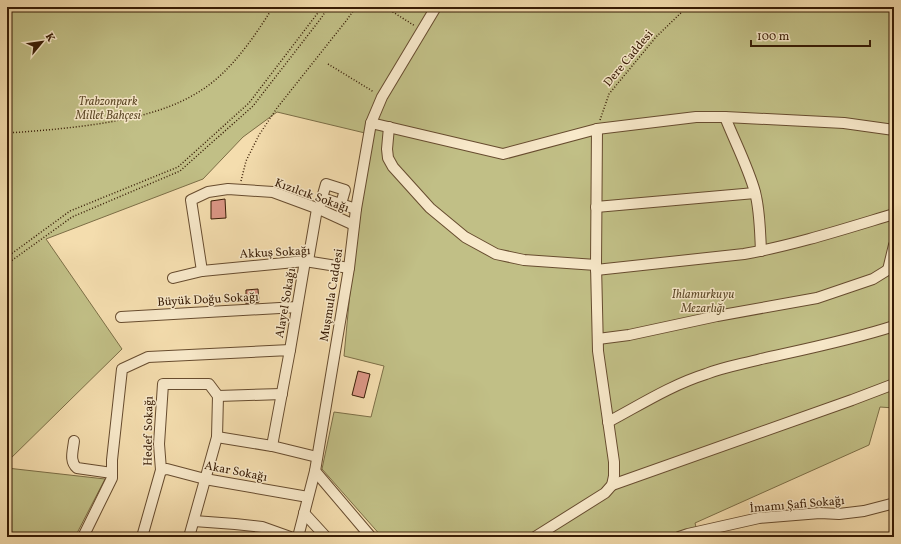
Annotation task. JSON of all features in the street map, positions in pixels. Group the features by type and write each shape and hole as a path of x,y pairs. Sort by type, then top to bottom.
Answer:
{"street":[{"name":"Muşmula Caddesi","path":"298,537 317,457 349,268 356,209 371,123 382,97 436,7"},
{"path":"725,117 755,193 761,251"},
{"path":"371,123 503,154 597,129 696,118 725,117 844,123 894,130"},
{"path":"389,127 387,149 388,158 393,167 430,208 465,237 496,254 524,260 596,267 736,255 808,240 894,214"},
{"path":"535,537 605,493 612,485 614,476 614,462 598,351 596,267 597,129"},
{"name":"Kızılcık Sokağı","path":"322,198 326,184 345,190 341,204"},
{"name":"Kızılcık Sokağı","path":"202,271 191,200 208,192 228,189 273,192 354,224"},
{"path":"596,207 755,193"},
{"path":"322,198 356,209"},
{"name":"Alayel Sokağı","path":"272,446 297,307 318,209 322,198"},
{"path":"598,339 629,336 717,316 816,298 873,279 891,268 894,245"},
{"name":"Akkuş Sokağı","path":"173,278 202,271 307,261 349,268"},
{"name":"Büyük Doğu Sokağı","path":"121,317 297,307"},
{"path":"608,422 673,386 707,373 860,336 894,326"},
{"path":"83,537 112,478 112,460 122,369 148,357 290,350"},
{"name":"Hedef Sokağı","path":"142,537 161,470 159,444 163,384 209,384 218,396"},
{"path":"612,485 894,384"},
{"path":"189,537 217,437 218,396 282,394"},
{"path":"217,437 272,446 317,457"},
{"path":"74,441 72,460 77,468 112,473"},
{"name":"Akar Sokağı","path":"161,470 167,469 205,479 308,497"},
{"path":"314,471 371,537"},
{"name":"İmamı Şafi Sokağı","path":"679,537 759,518 820,513 839,514 858,512 894,504"},
{"path":"304,513 326,537"},
{"path":"194,521 262,527 290,537"}],"path":[{"path":"7,133 34,132 121,120 160,111 185,100 210,84 232,65 260,27 272,7"},
{"path":"7,257 70,211 178,167 249,103 322,7"},
{"path":"7,264 72,217 180,170 253,106 322,17 328,7"},
{"path":"239,190 246,161 259,135 277,108 356,7"},
{"path":"385,7 422,31"},
{"name":"Dere Caddesi","path":"597,129 610,94 656,37 687,7"},
{"path":"328,64 382,97"}],"green space":[{"path":"7,7 894,7 894,408 880,407 869,445 695,523 697,531 673,537 382,537 322,469 334,412 371,417 384,366 344,356 365,133 277,112 243,137 203,179 46,239 122,349 7,462"},
{"path":"7,468 105,479 75,537 27,537 7,532"}],"building":[{"path":"225,199 226,218 211,219 211,201"},
{"path":"258,289 259,302 246,304 246,290"},
{"path":"358,371 370,374 364,398 352,395"}],"park label":[{"name":"Trabzonpark Millet Bahçesi","path":"108,108"},
{"name":"Ihlamurkuyu Mezarlığı","path":"703,301"}]}
